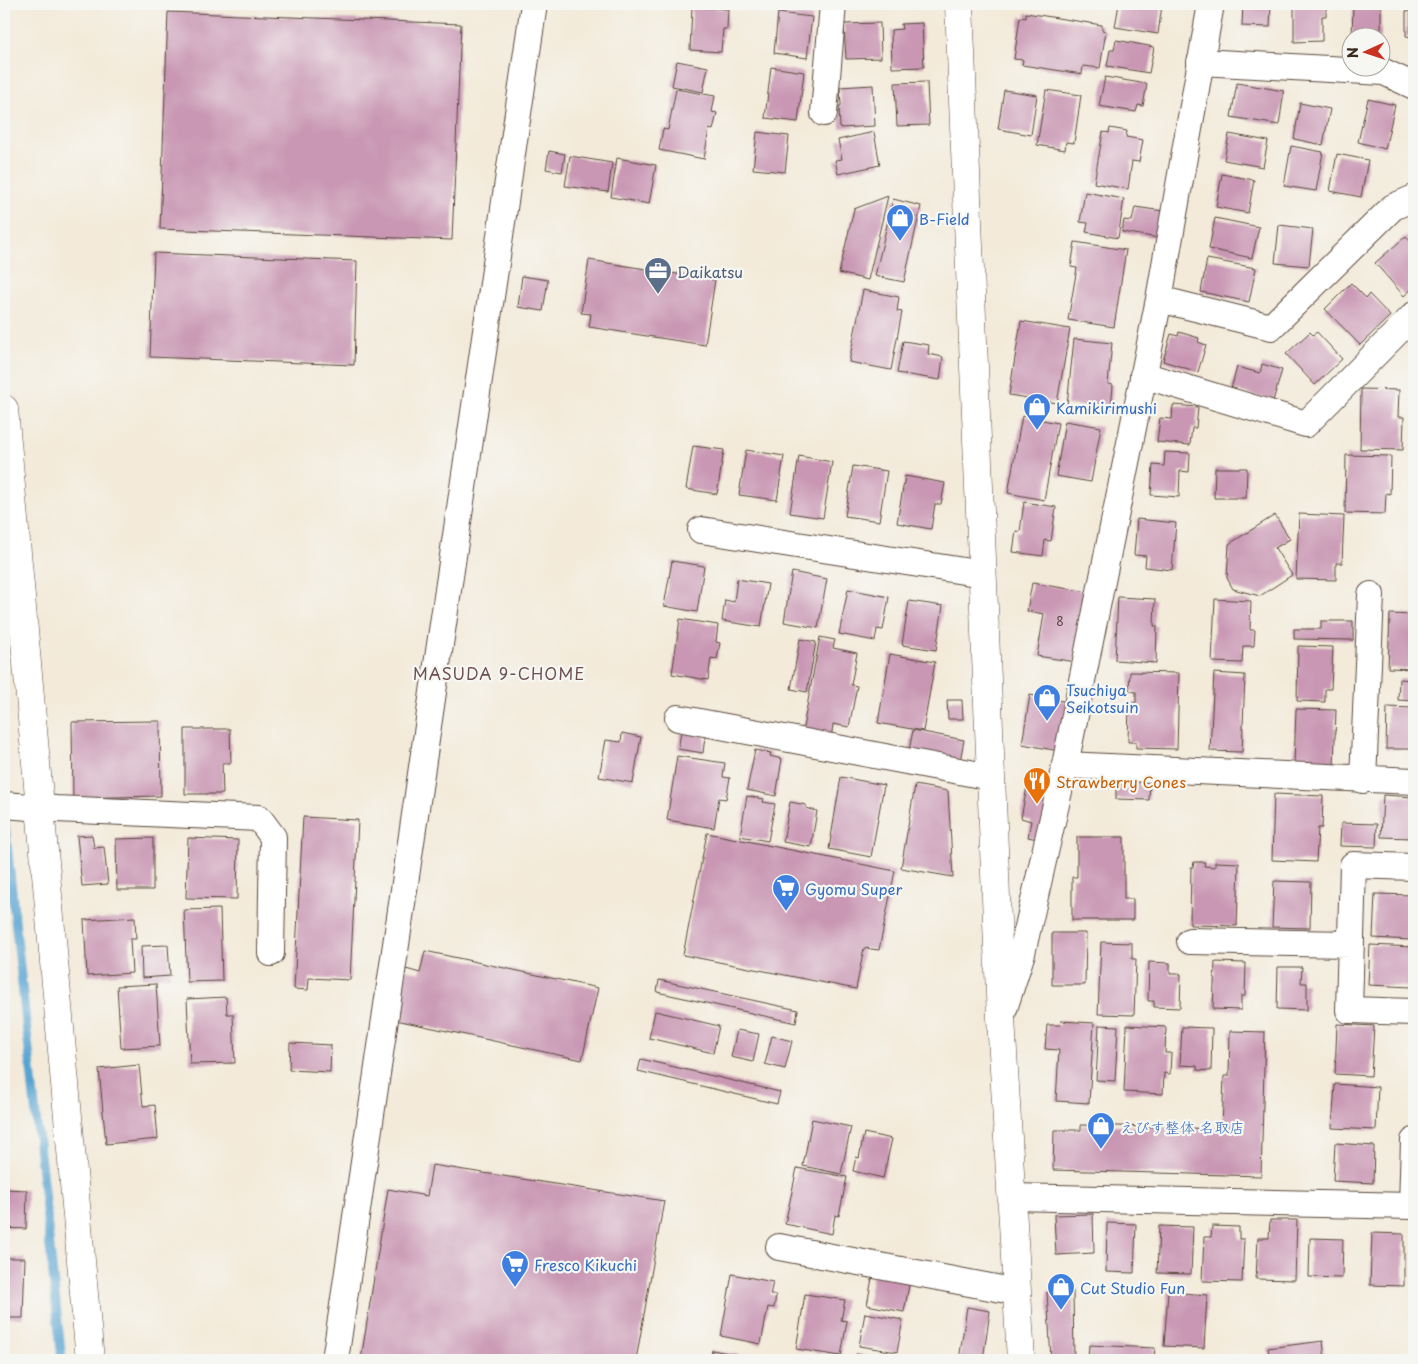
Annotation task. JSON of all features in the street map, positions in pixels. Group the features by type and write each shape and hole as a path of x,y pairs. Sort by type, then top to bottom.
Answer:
{"street":[{"path":"335,1360 534,4"},
{"path":"824,113 833,4"},
{"path":"960,4 1001,1018 1021,1360"},
{"path":"1001,1018 1022,952 1065,765 1159,299 1211,4"},
{"path":"1200,62 1384,72 1414,86"},
{"path":"1159,299 1271,326 1392,207 1414,198"},
{"path":"1143,376 1306,424 1414,315"},
{"path":"4,409 11,577 40,808 90,1360"},
{"path":"700,530 983,574"},
{"path":"1364,780 1372,595"},
{"path":"678,718 991,777"},
{"path":"1065,765 1414,781"},
{"path":"4,805 259,818 273,837 271,953"},
{"path":"1414,867 1353,865 1349,1010 1414,1012"},
{"path":"1190,940 1351,944"},
{"path":"1012,1197 1412,1206 1414,1141"},
{"path":"778,1247 1017,1292"}],"building":[{"path":"1119,4 1162,5 1158,34 1115,27"},
{"path":"1243,4 1271,4 1270,27 1242,26"},
{"path":"1294,4 1326,4 1326,16 1322,16 1322,41 1294,42"},
{"path":"1353,4 1381,4 1381,28 1352,28"},
{"path":"692,7 728,9 727,29 723,29 721,52 690,50"},
{"path":"1406,11 1414,11 1414,37 1406,36"},
{"path":"168,12 461,24 452,240 160,229"},
{"path":"778,13 812,17 807,58 774,53"},
{"path":"1026,13 1102,25 1102,30 1106,31 1100,68 1083,66 1082,74 1022,65 1023,60 1014,59 1020,17 1026,18"},
{"path":"880,23 881,58 846,59 844,24"},
{"path":"922,23 924,67 892,68 891,30 902,29 901,24"},
{"path":"1116,40 1154,47 1149,73 1107,66 1110,50 1114,50"},
{"path":"677,61 708,67 703,92 672,86"},
{"path":"771,67 804,72 798,122 765,118"},
{"path":"1105,77 1147,84 1143,106 1138,105 1136,112 1099,106"},
{"path":"927,82 929,125 897,126 895,83"},
{"path":"1237,83 1284,91 1279,125 1231,117"},
{"path":"873,85 875,126 840,128 840,87"},
{"path":"676,89 715,96 712,112 717,113 713,130 709,129 704,159 659,150 663,129 668,130"},
{"path":"1004,90 1037,95 1031,135 998,129"},
{"path":"1046,90 1081,95 1074,143 1066,142 1065,150 1037,145"},
{"path":"1368,99 1395,105 1385,149 1358,142"},
{"path":"1300,103 1330,109 1323,145 1294,139"},
{"path":"1110,128 1127,131 1126,137 1143,140 1139,162 1132,161 1128,189 1094,183 1103,132 1109,133"},
{"path":"757,132 789,136 785,172 753,169"},
{"path":"874,132 880,165 838,174 835,160 842,159 838,140"},
{"path":"1229,134 1268,141 1263,167 1224,160"},
{"path":"1291,146 1323,152 1316,191 1284,186"},
{"path":"549,151 565,154 562,172 546,169"},
{"path":"1337,154 1368,160 1361,197 1330,191"},
{"path":"570,156 612,163 608,192 565,186"},
{"path":"617,158 656,165 649,204 611,197"},
{"path":"1222,174 1254,180 1248,213 1216,207"},
{"path":"1085,192 1124,199 1118,238 1086,232 1088,223 1080,222"},
{"path":"888,196 868,280 839,273 854,209"},
{"path":"893,199 921,206 904,282 875,276"},
{"path":"1135,207 1163,211 1159,238 1122,232 1124,220 1132,221"},
{"path":"1215,218 1259,227 1252,258 1209,249"},
{"path":"1279,225 1313,229 1309,266 1275,263"},
{"path":"1406,236 1414,245 1414,287 1404,296 1375,263"},
{"path":"1075,242 1126,250 1114,327 1068,320 1077,268 1071,267"},
{"path":"154,253 357,261 354,365 150,357"},
{"path":"1207,259 1256,268 1249,302 1201,292"},
{"path":"589,260 715,280 705,345 589,327 591,314 581,313"},
{"path":"522,276 548,280 543,311 518,307"},
{"path":"1351,283 1366,298 1369,294 1390,316 1360,345 1325,309"},
{"path":"863,290 899,297 897,311 902,312 891,370 849,362"},
{"path":"1021,321 1070,329 1057,403 1009,395"},
{"path":"1179,332 1199,338 1198,342 1206,345 1198,372 1163,361 1171,334 1178,336"},
{"path":"1310,332 1313,335 1317,332 1342,359 1315,385 1286,354"},
{"path":"1074,339 1112,343 1108,384 1113,385 1111,409 1067,405"},
{"path":"903,341 929,345 928,354 943,357 940,380 897,373"},
{"path":"1262,364 1282,370 1273,401 1231,389 1237,367 1260,373"},
{"path":"1361,389 1399,390 1398,417 1404,417 1403,450 1360,449"},
{"path":"1173,405 1198,407 1196,428 1192,428 1190,445 1157,442 1160,418 1172,419"},
{"path":"1022,416 1058,423 1044,500 1008,493"},
{"path":"1065,421 1101,427 1091,482 1056,476"},
{"path":"693,446 724,450 717,494 686,489"},
{"path":"746,450 784,456 777,500 739,495"},
{"path":"1165,452 1190,453 1189,472 1180,471 1179,497 1151,495 1153,465 1164,466"},
{"path":"1346,455 1391,456 1390,494 1386,493 1385,514 1345,513"},
{"path":"799,456 832,462 823,518 790,513"},
{"path":"853,466 887,471 879,521 845,516"},
{"path":"1215,468 1247,468 1246,498 1214,498"},
{"path":"1413,472 1414,518 1411,518"},
{"path":"905,476 945,483 941,504 935,504 931,529 897,523"},
{"path":"1024,502 1056,507 1051,541 1045,540 1043,556 1013,552 1016,531 1020,532"},
{"path":"1299,514 1344,516 1342,563 1336,563 1336,580 1296,579"},
{"path":"1275,515 1290,539 1275,548 1292,575 1260,596 1233,589 1227,578 1229,544"},
{"path":"1137,519 1176,523 1172,570 1145,567 1146,556 1134,555"},
{"path":"672,561 704,566 697,612 664,606"},
{"path":"792,572 827,579 818,628 784,622"},
{"path":"737,579 768,584 761,627 722,621 725,600 734,602"},
{"path":"1032,583 1088,592 1076,662 1037,656 1044,614 1027,611"},
{"path":"848,589 889,597 883,630 877,629 875,641 839,634"},
{"path":"1118,597 1155,599 1154,626 1157,626 1156,663 1115,660"},
{"path":"1215,599 1251,601 1250,630 1255,630 1254,646 1243,646 1242,663 1212,662"},
{"path":"909,601 943,606 936,650 902,645"},
{"path":"1390,614 1414,615 1414,669 1388,668"},
{"path":"680,619 718,625 716,642 720,643 717,659 711,658 708,680 672,674"},
{"path":"1321,621 1353,621 1353,640 1294,639 1294,629 1321,629"},
{"path":"820,637 835,640 833,648 857,653 851,685 857,686 849,727 833,724 831,739 802,733"},
{"path":"800,639 816,642 807,692 791,689"},
{"path":"1298,646 1333,647 1331,689 1325,689 1325,702 1297,701"},
{"path":"890,654 935,662 923,731 878,723"},
{"path":"1130,672 1179,673 1177,749 1136,748 1136,742 1128,742 1129,703 1136,703 1136,692 1129,691"},
{"path":"1214,673 1245,675 1242,752 1210,751"},
{"path":"1399,679 1414,680 1414,701 1398,700"},
{"path":"1030,695 1068,702 1059,751 1022,744"},
{"path":"947,700 962,700 963,719 948,719"},
{"path":"1387,707 1414,708 1414,749 1386,749"},
{"path":"1296,709 1336,710 1334,766 1294,765"},
{"path":"160,721 161,796 73,798 72,722"},
{"path":"185,729 230,729 231,763 222,763 223,794 185,794"},
{"path":"913,730 964,740 960,761 909,751"},
{"path":"681,732 705,736 703,753 678,749"},
{"path":"622,733 641,737 633,783 599,777 606,740 621,742"},
{"path":"755,750 771,753 770,756 782,759 776,796 747,790"},
{"path":"677,756 725,763 723,777 730,778 726,799 719,798 714,828 667,820"},
{"path":"1116,775 1150,781 1149,800 1116,799"},
{"path":"841,777 884,785 871,857 829,849"},
{"path":"1028,782 1057,788 1046,841 1028,837 1031,821 1021,818"},
{"path":"915,785 948,791 953,877 901,868"},
{"path":"1274,794 1323,796 1322,828 1318,828 1316,862 1272,860"},
{"path":"1383,795 1414,797 1414,838 1381,837"},
{"path":"747,796 764,799 763,802 775,804 768,841 740,836"},
{"path":"790,802 806,805 806,808 817,811 811,847 783,842"},
{"path":"303,817 358,820 350,980 309,978 308,990 294,989"},
{"path":"1341,823 1377,824 1376,847 1340,846"},
{"path":"707,833 895,871 879,950 864,948 856,989 683,955"},
{"path":"92,835 94,848 104,847 108,884 82,886 77,836"},
{"path":"1077,837 1124,837 1124,899 1133,899 1133,920 1072,920 1072,877 1077,877"},
{"path":"153,838 153,890 117,890 116,839"},
{"path":"188,838 238,840 237,899 186,898"},
{"path":"1194,862 1205,862 1204,866 1215,867 1215,862 1239,863 1237,926 1190,925 1191,867 1193,867"},
{"path":"1274,881 1311,882 1310,928 1272,927"},
{"path":"1375,894 1413,895 1411,940 1373,938"},
{"path":"220,909 222,981 187,982 184,910"},
{"path":"135,917 136,939 130,939 132,973 87,976 84,920"},
{"path":"1052,933 1086,933 1085,985 1052,985"},
{"path":"1101,942 1132,943 1132,959 1136,959 1134,1015 1098,1014"},
{"path":"168,945 170,976 142,978 141,946"},
{"path":"1370,945 1414,947 1412,987 1368,985"},
{"path":"425,951 598,988 582,1060 396,1020 406,969 420,973"},
{"path":"1149,962 1170,963 1170,974 1181,974 1180,1008 1154,1007 1154,1001 1148,1001"},
{"path":"1215,962 1246,963 1245,996 1241,996 1241,1010 1213,1009"},
{"path":"1278,967 1302,967 1301,983 1307,983 1307,1010 1277,1009"},
{"path":"659,980 798,1010 796,1023 657,992"},
{"path":"156,984 160,1046 121,1048 117,986"},
{"path":"226,997 227,1014 233,1014 235,1063 190,1064 187,999"},
{"path":"655,1011 719,1026 713,1053 649,1038"},
{"path":"1061,1021 1094,1023 1089,1103 1056,1101 1059,1050 1045,1049 1047,1025 1060,1025"},
{"path":"1337,1024 1374,1026 1371,1076 1335,1074"},
{"path":"1099,1025 1118,1026 1115,1081 1096,1080"},
{"path":"1127,1025 1166,1027 1165,1053 1171,1053 1170,1074 1164,1073 1163,1094 1124,1092"},
{"path":"1182,1027 1212,1028 1211,1071 1197,1070 1197,1066 1180,1065"},
{"path":"737,1030 759,1034 753,1062 731,1057"},
{"path":"1230,1031 1265,1032 1261,1176 1053,1170 1054,1130 1081,1130 1081,1125 1222,1129 1224,1076 1229,1076"},
{"path":"772,1036 792,1041 785,1069 765,1064"},
{"path":"290,1043 331,1045 330,1072 289,1070"},
{"path":"641,1059 780,1092 777,1104 638,1071"},
{"path":"139,1065 143,1106 155,1105 158,1139 106,1144 99,1069"},
{"path":"1335,1084 1378,1087 1376,1130 1332,1128"},
{"path":"812,1119 851,1127 841,1174 803,1166"},
{"path":"864,1133 892,1139 883,1178 853,1171 856,1157 859,1158"},
{"path":"1335,1143 1374,1146 1373,1183 1333,1181"},
{"path":"432,1165 664,1201 636,1360 361,1360 388,1189 427,1196"},
{"path":"797,1168 847,1177 839,1216 835,1215 832,1234 785,1224"},
{"path":"4,1189 27,1190 26,1229 4,1228"},
{"path":"1093,1214 1094,1253 1056,1255 1054,1215"},
{"path":"1270,1220 1297,1220 1295,1280 1256,1279 1258,1238 1269,1238"},
{"path":"1107,1223 1136,1224 1134,1273 1106,1272"},
{"path":"1159,1226 1193,1227 1191,1274 1157,1273"},
{"path":"1212,1226 1239,1227 1239,1239 1244,1239 1242,1282 1202,1281 1204,1237 1211,1237"},
{"path":"1372,1233 1404,1234 1404,1286 1370,1285"},
{"path":"1310,1238 1343,1239 1342,1278 1309,1277"},
{"path":"4,1258 25,1258 23,1318 4,1318"},
{"path":"873,1273 910,1280 904,1312 867,1305"},
{"path":"732,1274 773,1282 770,1295 776,1295 774,1308 768,1307 761,1344 721,1336"},
{"path":"1073,1291 1074,1360 1051,1360 1047,1292"},
{"path":"1168,1292 1207,1295 1204,1348 1164,1346"},
{"path":"805,1294 845,1300 841,1320 847,1321 841,1356 796,1349"},
{"path":"967,1307 990,1311 983,1360 959,1360"},
{"path":"865,1313 903,1320 897,1352 859,1346"},
{"path":"1323,1341 1325,1360 1270,1360 1268,1348"},
{"path":"1089,1345 1155,1348 1154,1360 1088,1360"},
{"path":"712,1350 760,1359 760,1360 710,1360"},
{"path":"856,1354 887,1359 887,1360 855,1360"},
{"path":"232,1355 233,1360 196,1360 196,1359"}],"waterway":[{"path":"4,816 62,1360"}],"place":[{"name":"B-Field","path":"900,242"},
{"name":"Daikatsu","path":"658,295"},
{"name":"Kamikirimushi","path":"1037,431"},
{"name":"Tsuchiya Seikotsuin","path":"1047,722"},
{"name":"Strawberry Cones","path":"1037,805"},
{"name":"Gyomu Super","path":"786,912"},
{"name":"えびす整体 名取店","path":"1101,1150"},
{"name":"Fresco Kikuchi","path":"515,1288"},
{"name":"Cut Studio Fun","path":"1061,1311"}],"district":[{"name":"MASUDA 9-CHOME","path":"499,673"}]}
